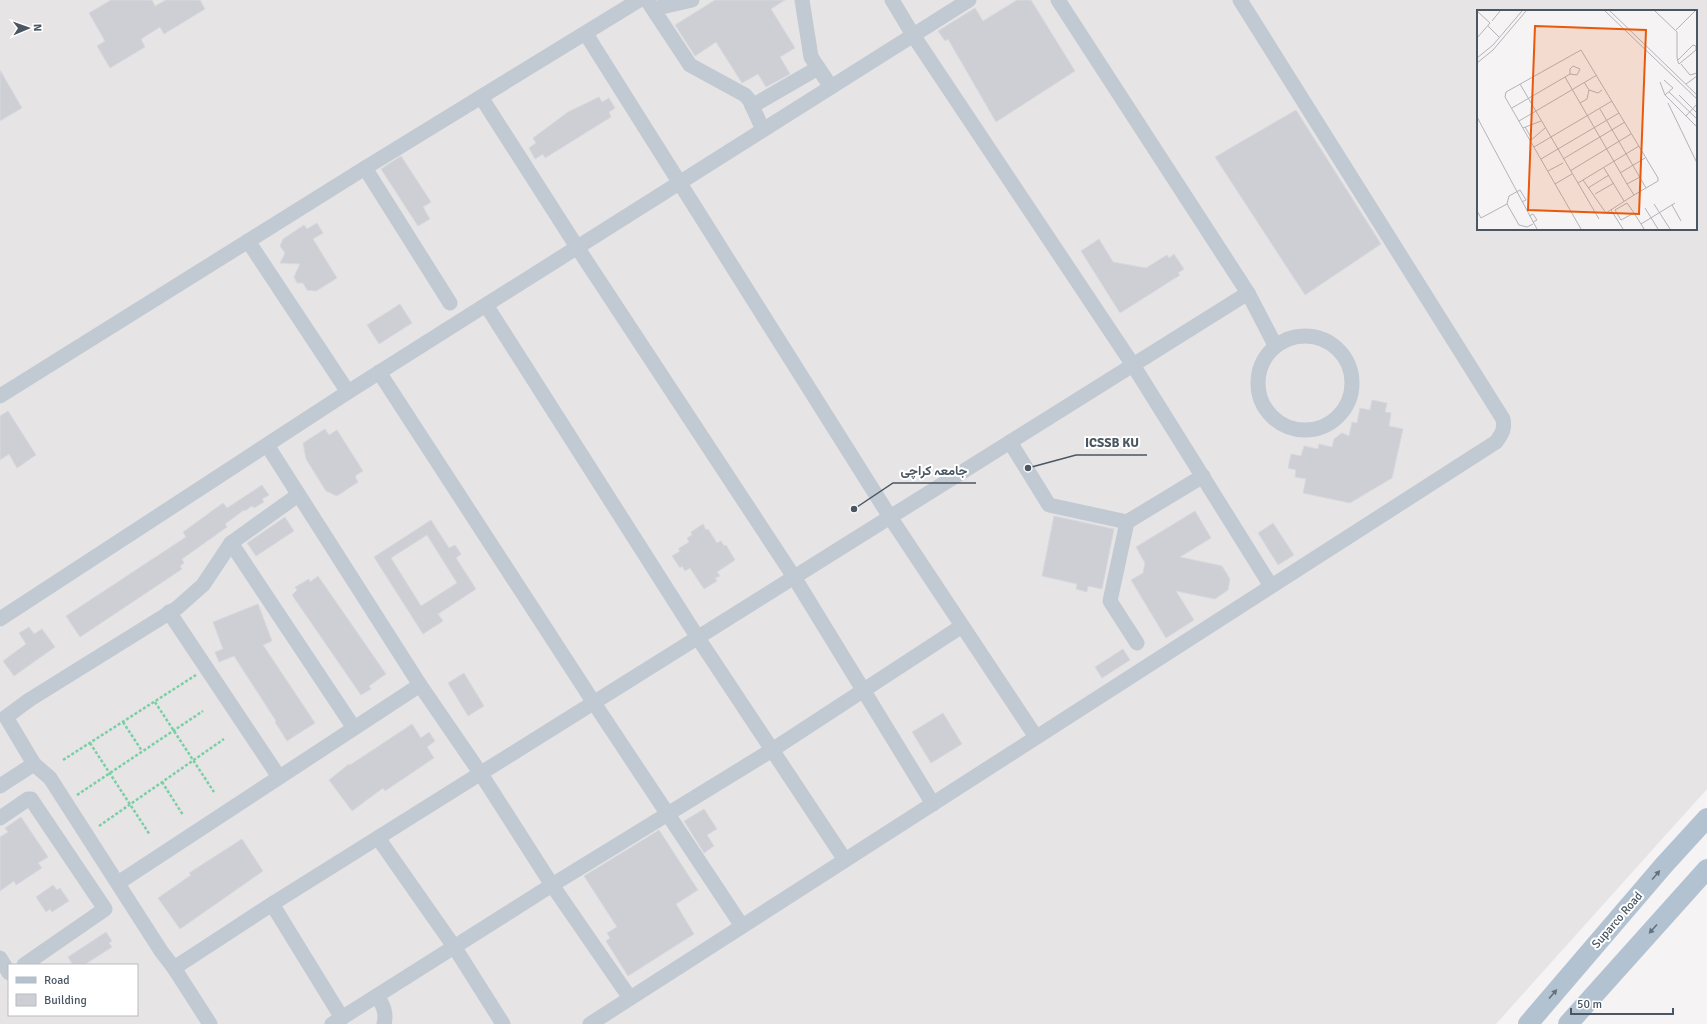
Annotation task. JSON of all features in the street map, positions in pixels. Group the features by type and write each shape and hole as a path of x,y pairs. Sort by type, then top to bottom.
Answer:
{"main road":[{"name":"Suparco Road","path":"1528,1024 1664,865 1707,818"},
{"path":"1568,1024 1707,868"}],"street":[{"path":"0,396 365,168 586,34 639,0"},
{"path":"692,0 650,5 690,65 745,95 763,130"},
{"path":"802,0 811,57 831,87"},
{"path":"892,0 913,35 1133,365 1272,586"},
{"path":"0,618 379,372 968,0"},
{"path":"1058,0 1248,293 1275,345"},
{"path":"590,1024 1496,442 1505,428 1503,419 1499,412 1240,0"},
{"path":"586,34 890,517 1036,737"},
{"path":"752,106 818,68"},
{"path":"481,97 577,247 794,578 933,804"},
{"path":"365,168 450,302"},
{"path":"248,241 348,392"},
{"path":"174,968 272,904 1248,293"},
{"path":"486,305 698,638 844,860"},
{"path":"1296,335 1320,337 1339,349 1351,369 1352,392 1343,413 1325,427 1302,431 1280,425 1264,408 1257,386 1261,363 1275,345 1296,335"},
{"path":"379,372 594,703 742,926"},
{"path":"1010,442 1049,505 1127,522 1203,476"},
{"path":"267,445 420,685 481,774 552,885 630,998"},
{"path":"210,1024 174,968 161,951 50,778 34,764 6,717 29,700 177,608 203,585 230,543 298,495"},
{"path":"1127,522 1110,601 1137,643"},
{"path":"230,543 354,728"},
{"path":"169,612 279,777"},
{"path":"272,904 337,1021 552,885 772,750 962,626"},
{"path":"118,884 420,685"},
{"path":"0,786 34,764"},
{"path":"0,818 28,799 31,799 105,909 25,964"},
{"path":"378,838 454,948 503,1024"},
{"path":"0,958 8,972"},
{"path":"0,982 8,975"},
{"path":"377,996 384,1007 384,1024"}],"path":[{"path":"63,760 206,669"},
{"path":"155,702 214,792"},
{"path":"77,796 203,711"},
{"path":"123,722 142,752"},
{"path":"99,826 224,739"},
{"path":"90,743 150,835"},
{"path":"162,782 183,814"}],"shaded area":[{"path":"0,0 1707,0 1707,789 1496,1024 0,1024"}],"building":[{"path":"111,0 152,0 155,6 166,0 200,0 205,9 164,34 160,27 141,39 145,47 110,68 97,46 105,41 89,13"},
{"path":"715,0 785,0 771,9 795,48 780,57 790,74 766,87 758,74 742,83 716,42 695,56 675,25"},
{"path":"1017,0 1031,0 1075,71 996,122 948,39 945,41 938,31 975,8 983,21"},
{"path":"0,70 22,108 0,121"},
{"path":"599,97 602,102 609,98 615,108 609,112 611,117 545,158 543,154 535,159 529,148 536,143 533,138 568,112"},
{"path":"1296,110 1381,244 1305,295 1215,157"},
{"path":"401,156 431,202 423,207 430,219 418,226 381,169"},
{"path":"317,223 323,233 313,239 337,278 316,291 307,290 303,283 297,283 294,277 300,264 280,263 285,253 280,246 283,239 304,225 307,229"},
{"path":"1099,239 1113,262 1146,268 1167,255 1169,258 1174,254 1184,269 1178,273 1180,275 1120,313 1081,251"},
{"path":"400,304 412,323 379,344 367,325"},
{"path":"1372,400 1387,403 1385,412 1391,413 1389,426 1403,429 1392,478 1350,503 1303,493 1306,479 1295,477 1296,470 1288,468 1291,454 1301,456 1304,446 1318,449 1319,444 1332,447 1334,439 1342,433 1349,436 1352,422 1357,423 1360,408 1370,410"},
{"path":"8,411 36,455 17,468 9,454 0,460 0,416"},
{"path":"325,429 329,435 337,430 363,471 355,476 358,482 337,496 326,491 306,459 303,443"},
{"path":"262,485 269,495 262,499 264,502 254,508 252,506 245,511 244,510 225,524 227,527 182,559 184,563 180,566 182,569 80,637 66,616 186,537 183,532 223,503 227,508"},
{"path":"1195,511 1211,538 1180,557 1222,566 1230,579 1228,590 1215,599 1176,591 1194,620 1166,638 1131,580 1143,573 1145,563 1136,547"},
{"path":"1054,516 1114,529 1102,589 1088,586 1087,592 1076,589 1077,584 1042,576"},
{"path":"285,517 294,531 256,556 247,543"},
{"path":"431,520 449,548 455,545 461,554 456,558 476,589 438,614 443,621 423,634 374,557","holes":["427,535 457,583 421,606 391,558"]},
{"path":"1273,523 1294,555 1278,565 1258,533"},
{"path":"703,524 717,543 721,541 724,546 726,545 735,560 717,572 720,576 715,578 717,581 704,589 690,568 685,571 682,566 680,568 672,556 680,551 678,549 689,542 687,538 692,535 691,532"},
{"path":"318,576 386,674 369,686 371,689 361,695 292,595 297,590 295,587 309,579 310,582"},
{"path":"258,604 272,641 263,645 315,723 287,741 275,722 276,721 234,656 219,662 215,652 223,649 213,622"},
{"path":"29,627 34,634 42,629 55,647 14,676 3,661 26,644 19,633"},
{"path":"1123,649 1130,660 1102,678 1095,667"},
{"path":"464,673 484,706 468,716 448,683"},
{"path":"943,713 962,744 931,763 912,732"},
{"path":"412,724 421,738 429,732 435,741 427,747 434,758 385,791 383,788 352,811 329,780 349,764 350,765"},
{"path":"704,809 717,829 707,835 714,846 704,853 684,821"},
{"path":"21,817 48,857 38,863 42,868 16,885 14,881 0,891 0,837 8,832 5,828"},
{"path":"659,830 698,890 676,904 694,934 628,976 606,941 610,938 607,933 617,927 584,876"},
{"path":"242,839 263,871 180,929 158,898 191,875 189,873"},
{"path":"53,885 57,890 60,888 69,901 52,912 50,909 46,912 36,897"},
{"path":"106,932 112,941 109,943 112,947 86,964 72,964 68,957"}],"place":[{"name":"ICSSB KU","path":"1028,468"},
{"name":"جامعہ کراچی","path":"854,509"}]}
